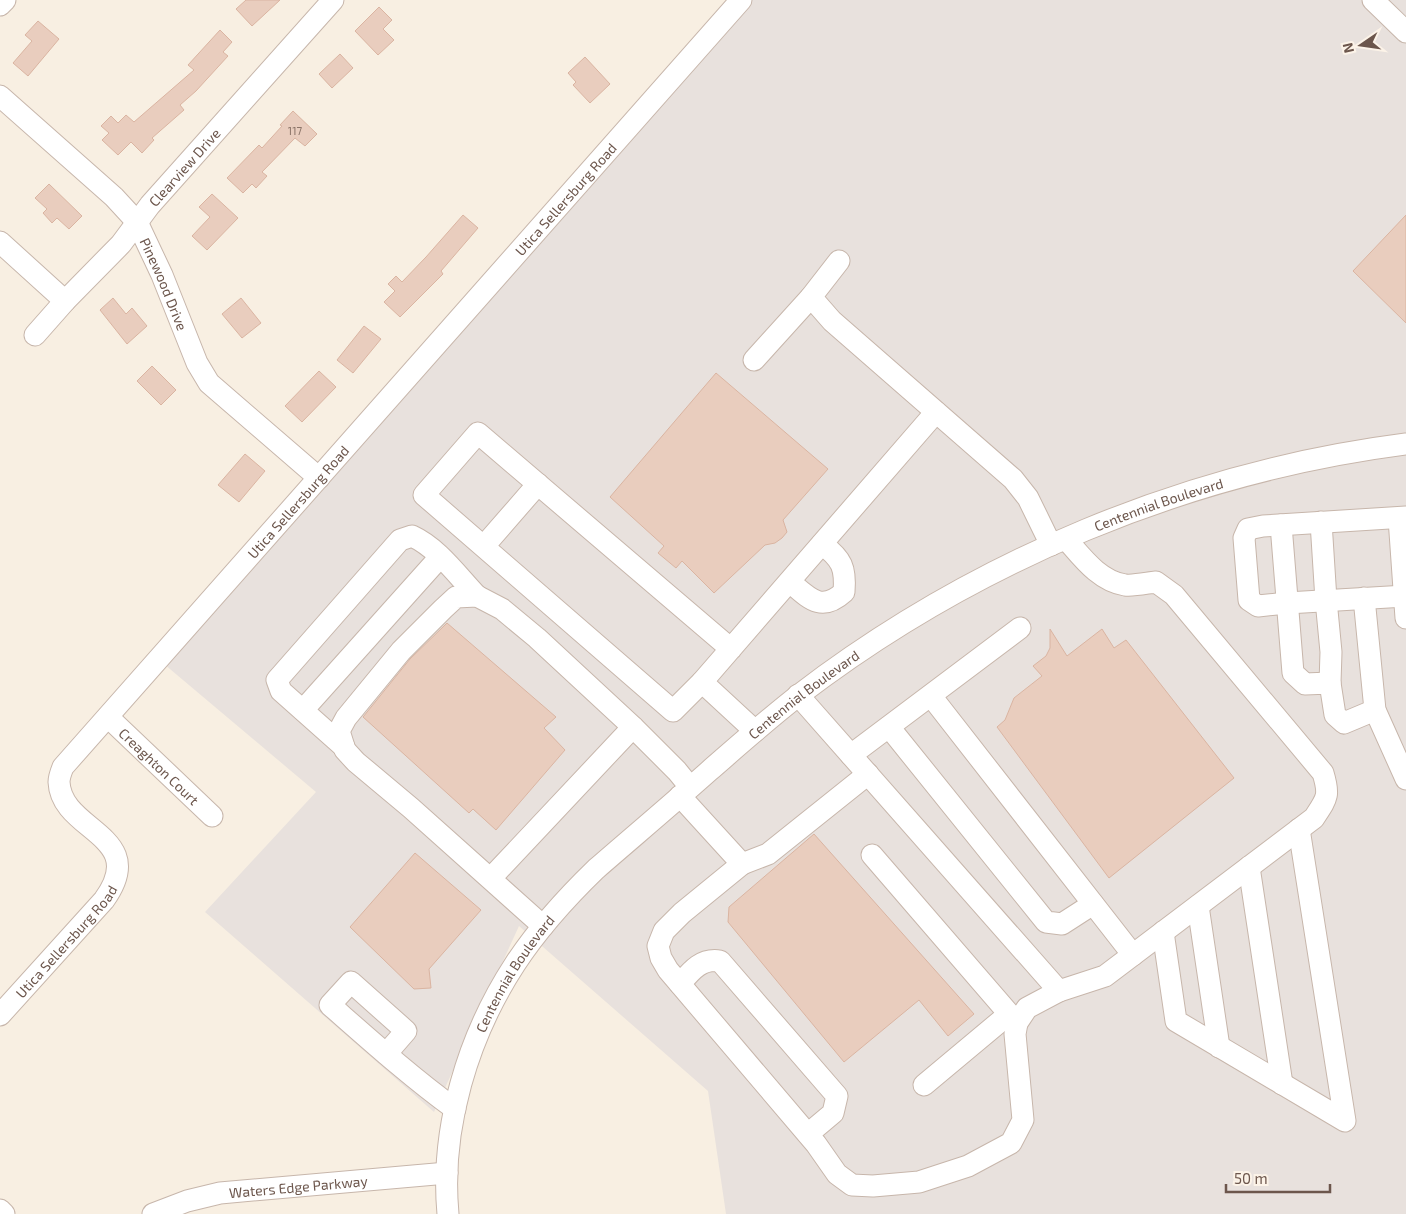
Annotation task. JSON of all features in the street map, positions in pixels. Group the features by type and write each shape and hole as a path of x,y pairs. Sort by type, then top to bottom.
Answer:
{"street":[{"path":"0,6 5,0"},
{"name":"Clearview Drive","path":"35,334 121,244 150,205 333,0"},
{"name":"Utica Sellersburg Road","path":"0,1015 104,900 114,886 118,871 116,855 109,844 68,806 61,793 59,780 63,767 741,0"},
{"path":"1372,0 1406,32"},
{"name":"Pinewood Drive","path":"0,96 114,197 137,222 162,275 197,363 209,383 319,478"},
{"path":"0,242 65,301"},
{"path":"754,360 811,297 839,261"},
{"path":"811,297 832,321 1013,479 1058,542 1088,563 1105,578 1125,585 1156,582 1174,595 1323,773 1328,790 1324,803 1314,818 1105,976 1059,991 1027,1008 924,1085"},
{"path":"732,648 478,433 424,495 673,711 732,648 936,412"},
{"name":"Centennial Boulevard","path":"448,1214 447,1173 455,1109 468,1063 496,997 514,965 571,893 596,869 798,695 908,621 950,597 1058,542 1153,504 1214,484 1283,466 1406,444"},
{"path":"484,546 538,484"},
{"path":"1405,596 1258,606 1249,600 1244,538 1248,529 1403,517 1406,618"},
{"path":"1321,522 1331,652 1330,683 1335,715 1344,722 1376,710"},
{"path":"1281,525 1294,674 1305,684 1330,683"},
{"path":"344,747 280,691 277,680 400,540 412,536 421,540 440,557 477,596 502,609 537,638 633,727 670,764 685,792 742,864"},
{"path":"790,582 819,603 835,601 844,592 845,582 842,565 832,552 822,544"},
{"path":"303,710 440,557"},
{"path":"477,596 456,597 402,651 346,718 339,730 345,750 356,762 491,878 543,926"},
{"path":"1364,598 1376,710 1406,780"},
{"path":"852,755 1020,628"},
{"path":"702,682 755,731"},
{"path":"798,695 1059,991"},
{"path":"931,696 1133,955"},
{"name":"Creaghton Court","path":"108,717 212,816"},
{"path":"491,878 633,727"},
{"path":"889,727 1046,922 1062,924 1093,904"},
{"path":"868,774 768,854 742,864 682,913 664,931 658,946 661,958 680,984 808,1134 837,1174 852,1185 873,1186 919,1182 968,1166 1011,1143 1023,1120 1013,1018 872,856"},
{"path":"1163,932 1176,1021 1345,1120 1299,829"},
{"path":"1249,867 1282,1084"},
{"path":"1198,906 1219,1047"},
{"path":"680,984 695,966 710,960 720,961 837,1096 833,1113 808,1134"},
{"path":"386,1054 422,1085 455,1109"},
{"name":"Waters Edge Parkway","path":"153,1214 187,1200 220,1193 447,1173"},
{"path":"0,1210 4,1214"}],"shaded area":[{"path":"749,0 1406,0 1406,1214 726,1214 708,1091 519,926 434,1112 205,912 316,792 164,664"}],"building":[{"path":"246,0 280,0 252,26 236,9"},
{"path":"379,7 392,20 383,29 394,40 378,55 355,31"},
{"path":"38,21 59,39 28,76 13,63 32,41 25,35"},
{"path":"220,30 232,42 223,52 228,56 196,91 180,105 184,110 152,138 154,140 142,153 131,142 118,155 102,140 109,133 101,126 111,116 118,123 126,115 134,122 194,70 188,65"},
{"path":"340,54 353,68 332,88 319,74"},
{"path":"585,57 610,84 590,103 573,85 576,82 568,73"},
{"path":"293,111 317,134 305,146 295,138 262,172 267,176 256,188 252,184 243,193 227,178 259,145 262,148"},
{"path":"49,184 82,216 69,229 57,218 52,223 43,213 47,209 35,198"},
{"path":"212,194 238,218 207,250 192,236 210,217 199,207"},
{"path":"463,215 478,228 441,271 443,274 400,317 384,302 395,291 388,284 396,276 402,282"},
{"path":"1406,215 1406,323 1353,271"},
{"path":"113,298 126,314 132,308 147,326 127,344 100,310"},
{"path":"241,298 261,323 242,338 222,314"},
{"path":"364,326 381,339 353,373 337,360"},
{"path":"152,366 176,390 161,405 137,381"},
{"path":"319,371 336,387 302,422 285,406"},
{"path":"716,373 828,469 783,520 787,532 782,538 775,543 765,545 714,593 682,561 676,568 658,553 664,546 610,497"},
{"path":"245,454 265,471 239,502 218,485"},
{"path":"447,623 556,717 544,728 565,750 496,830 473,809 469,813 363,717 410,659"},
{"path":"1050,629 1067,656 1102,629 1114,648 1126,640 1234,778 1109,878 997,727 1005,720 1014,698 1042,676 1033,666 1046,656 1050,648"},
{"path":"814,834 974,1014 948,1036 919,1000 844,1062 728,922 729,907"},
{"path":"415,853 481,910 429,969 431,988 414,989 350,927"}]}
